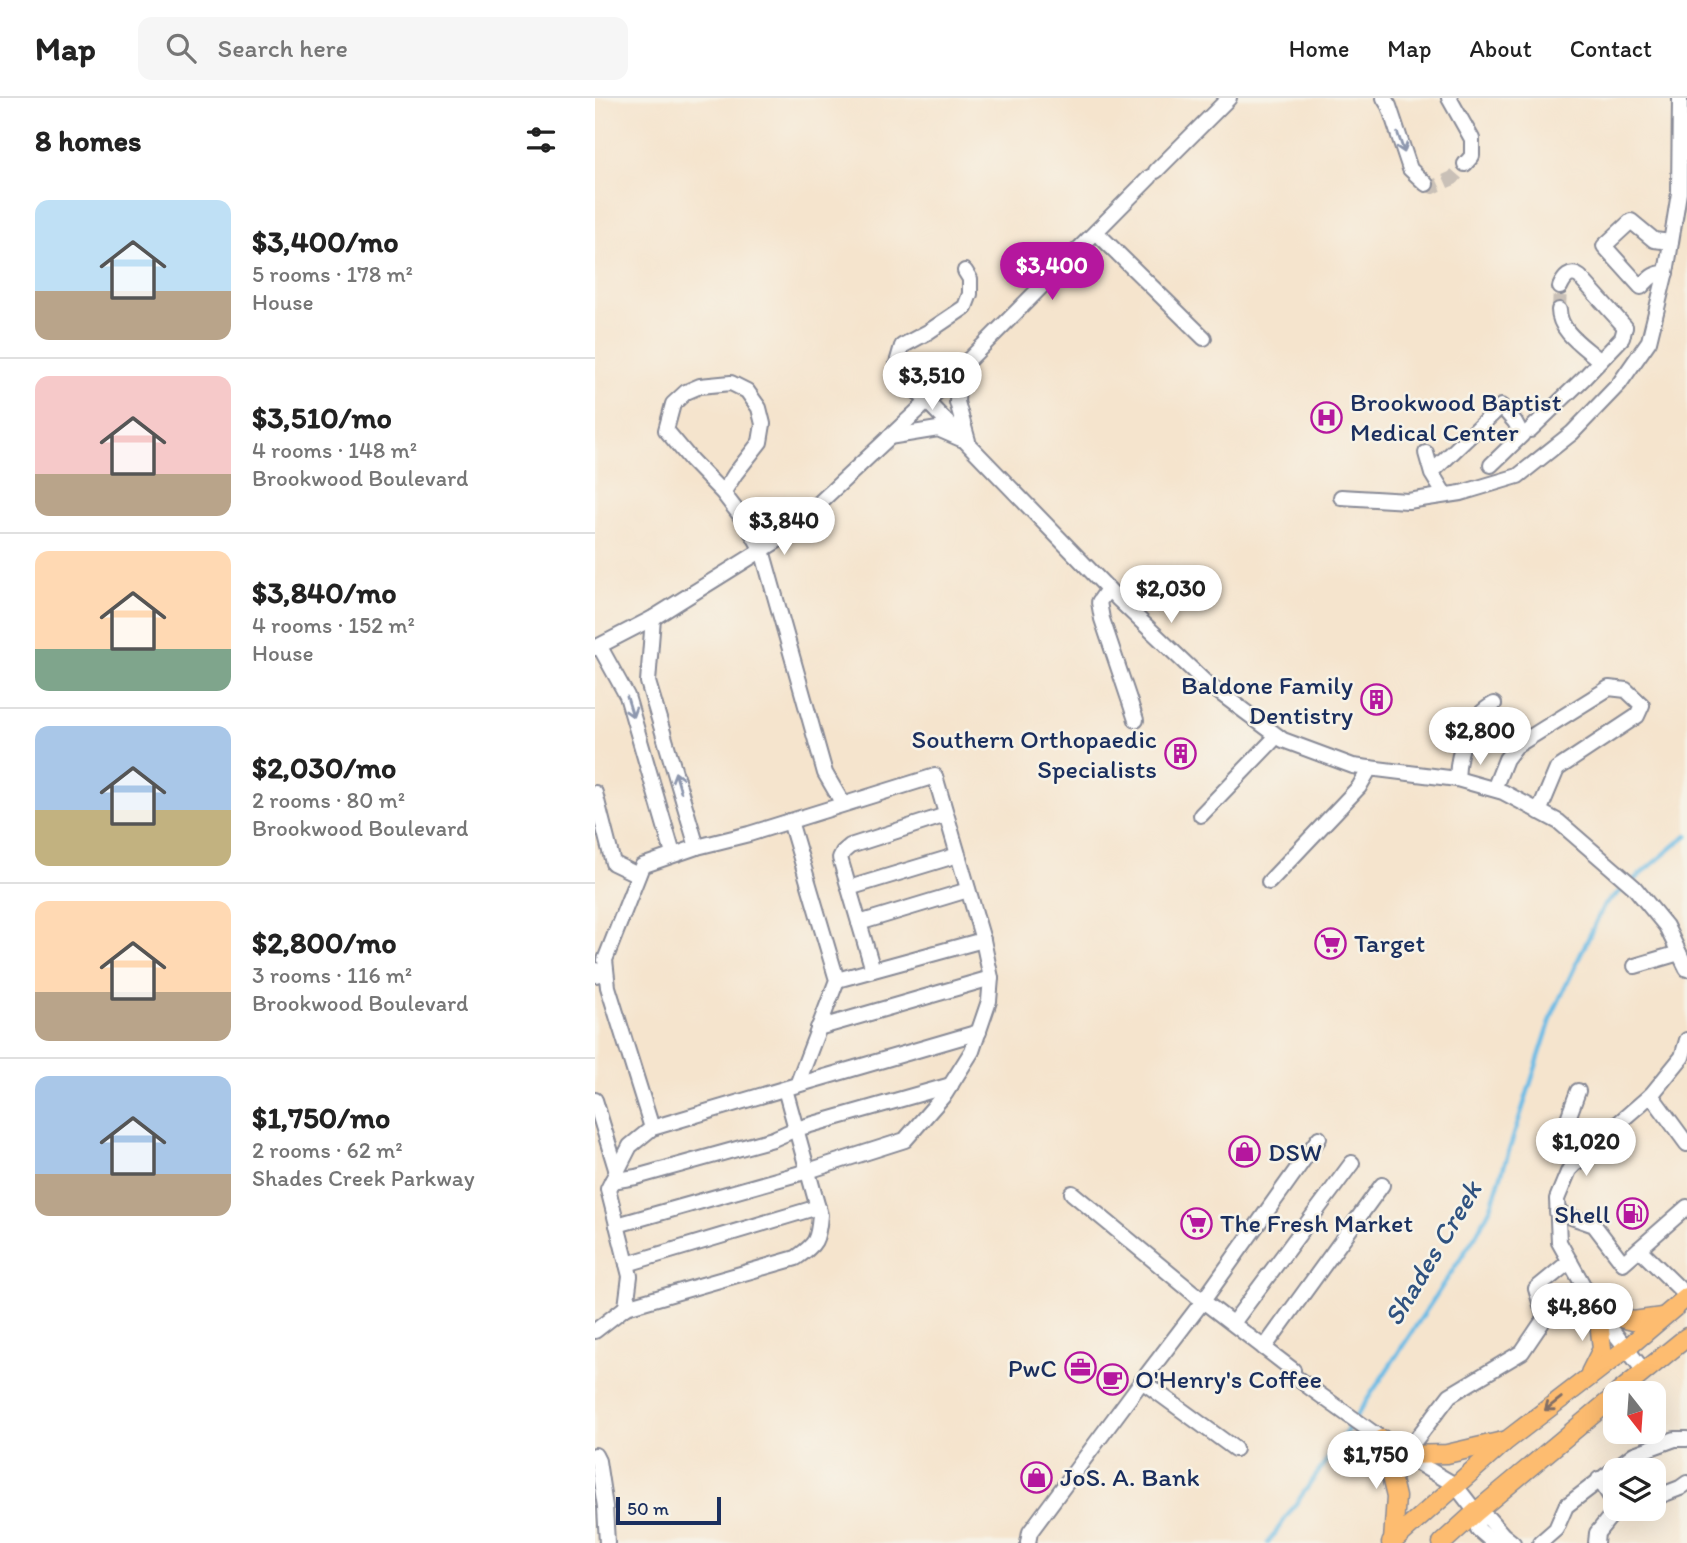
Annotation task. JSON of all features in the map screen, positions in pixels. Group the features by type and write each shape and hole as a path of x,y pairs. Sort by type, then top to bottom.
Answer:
{"main road":[{"path":"1392,1542 1506,1441 1627,1348 1687,1297"},
{"path":"1587,1378 1602,1349 1598,1312 1633,1321 1663,1317"},
{"path":"1632,1381 1687,1337"},
{"path":"1442,1543 1603,1406"},
{"path":"1382,1439 1396,1497 1392,1542"},
{"path":"1404,1455 1447,1454 1506,1441"}],"street":[{"path":"673,854 627,696 597,648 653,618 783,537 928,401 1229,98"},
{"path":"1384,98 1410,169 1426,184"},
{"path":"1449,98 1472,139 1472,156 1465,164"},
{"path":"1341,497 1408,501 1461,493 1518,476 1572,433 1619,384 1651,333 1666,273 1679,193 1680,98"},
{"path":"1666,273 1657,273 1641,287 1604,246 1631,221 1654,240 1671,243"},
{"path":"1096,232 1204,338"},
{"path":"965,271 970,279 970,294 965,307 928,332 902,345 897,363 911,384 1108,589 1204,681 1283,740 1353,766 1457,779 1495,789 1559,822 1631,884 1666,926 1687,969"},
{"path":"1560,287 1569,274 1576,274 1624,332 1651,333"},
{"path":"1559,310 1559,317 1566,331 1600,361"},
{"path":"1530,430 1600,361 1624,332"},
{"path":"959,370 957,402 968,443"},
{"path":"723,493 760,442 763,424 759,408 747,391 731,383 700,386 686,392 673,404 666,430 723,493 762,550 825,773 843,804"},
{"path":"1432,472 1501,406 1522,435 1491,465"},
{"path":"890,437 938,429 968,443"},
{"path":"1426,453 1432,472 1445,495"},
{"path":"1108,589 1099,602 1136,720"},
{"path":"653,618 648,682 697,847"},
{"path":"1495,789 1506,759 1516,746 1609,688 1626,690 1642,705 1636,716 1557,769 1539,812"},
{"path":"1457,779 1463,741 1473,723 1494,704"},
{"path":"1201,815 1277,736"},
{"path":"1269,882 1359,787 1370,768"},
{"path":"617,1226 905,1140 945,1094 972,1051 989,1001 991,978 983,940 935,776 749,834 673,854 642,866 598,973 608,987 652,1128"},
{"path":"595,793 613,863 638,875"},
{"path":"873,970 840,858 850,846 946,815"},
{"path":"595,1331 626,1307 796,1258 811,1247 818,1234 820,1216 796,1129 791,1087 837,980 790,821"},
{"path":"849,888 958,855"},
{"path":"859,923 968,890"},
{"path":"837,980 983,940"},
{"path":"1635,966 1679,953"},
{"path":"818,1028 991,978"},
{"path":"608,1184 630,1146 652,1128 979,1032"},
{"path":"1644,1371 1598,1312 1559,1241 1557,1199 1569,1170 1651,1095 1682,1057 1687,1040"},
{"path":"608,1184 773,1139 796,1129 951,1085"},
{"path":"1578,1091 1566,1124 1579,1161"},
{"path":"1651,1095 1687,1144"},
{"path":"595,1100 608,1184 629,1276 626,1307"},
{"path":"1028,1543 1030,1532 1203,1301 1319,1138"},
{"path":"1233,1324 1352,1163"},
{"path":"1264,1348 1382,1185"},
{"path":"1072,1193 1314,1390 1404,1455 1455,1485 1476,1512 1489,1518 1513,1543"},
{"path":"627,1264 818,1207"},
{"path":"1557,1212 1594,1225 1623,1264 1687,1207"},
{"path":"1639,1249 1687,1297"},
{"path":"1404,1455 1450,1395 1523,1352 1545,1318 1536,1289 1570,1261"},
{"path":"1142,1381 1235,1449"},
{"path":"1540,1543 1556,1529 1566,1506 1634,1454 1675,1439 1687,1439"},
{"path":"595,1455 605,1507 607,1543"},
{"path":"1599,1479 1603,1485"},
{"path":"1666,1493 1687,1483"},
{"path":"1476,1512 1478,1529 1494,1543"},
{"path":"1596,1543 1597,1533 1608,1521"}],"waterway":[{"name":"Shades Creek","path":"1268,1543 1334,1450 1476,1235 1491,1207 1553,1013 1604,905 1687,835"}],"tunnel":[{"path":"1426,184 1433,187 1453,178 1465,164"},
{"path":"1559,310 1560,287"}],"place":[{"name":"Brookwood Baptist Medical Center","path":"1327,417"},
{"name":"Baldone Family Dentistry","path":"1376,700"},
{"name":"Southern Orthopaedic Specialists","path":"1180,754"},
{"name":"Target","path":"1331,943"},
{"name":"DSW","path":"1245,1152"},
{"name":"Shell","path":"1633,1214"},
{"name":"The Fresh Market","path":"1197,1223"},
{"name":"PwC","path":"1080,1368"},
{"name":"O'Henry's Coffee","path":"1112,1379"},
{"name":"JoS. A. Bank","path":"1037,1477"}]}
